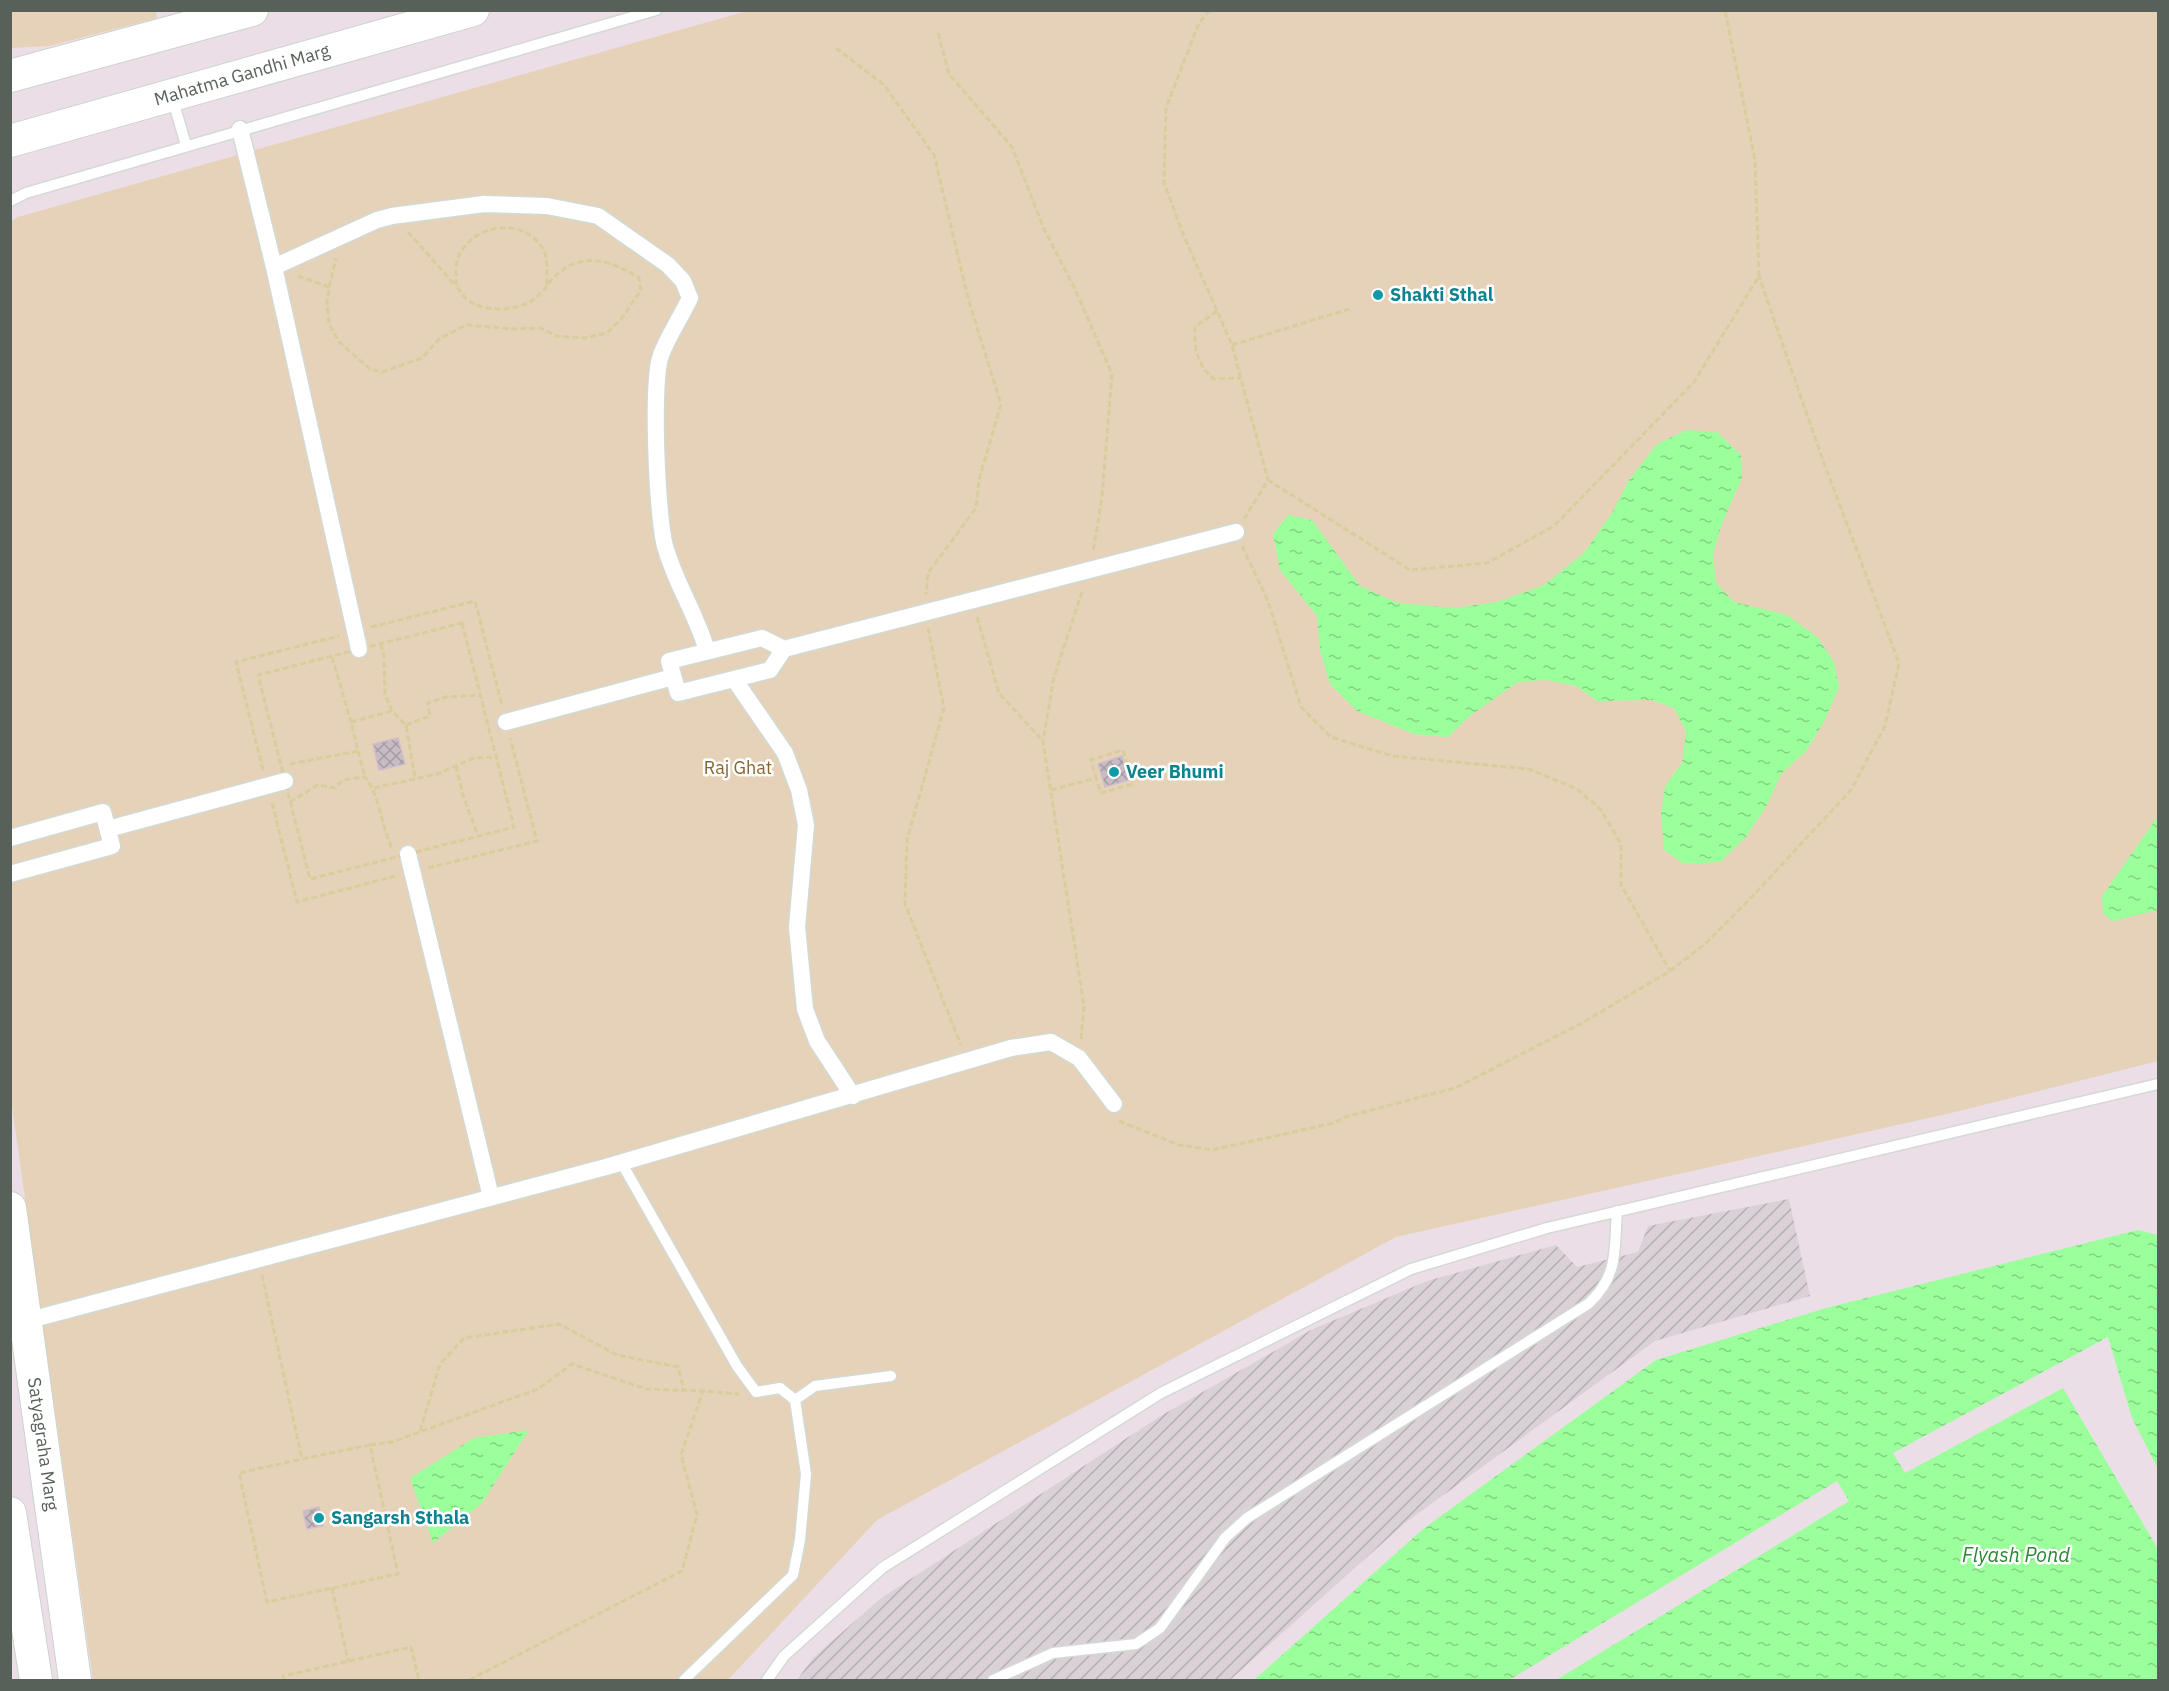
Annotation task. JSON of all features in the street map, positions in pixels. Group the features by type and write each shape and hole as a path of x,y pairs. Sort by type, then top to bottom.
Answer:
{"main road":[{"path":"10,76 185,24 252,10"},
{"name":"Mahatma Gandhi Marg","path":"10,141 473,10"},
{"name":"Satyagraha Marg","path":"10,1208 75,1680"},
{"path":"10,1513 36,1680"}],"street":[{"path":"240,129 274,267 360,649"},
{"path":"274,267 341,236 392,216 484,204 572,210 597,216 668,265 683,281 690,298 660,356 657,384 657,466 664,544 679,585 702,633 707,651"},
{"path":"784,650 762,638 669,661 678,693 770,670 784,650 1236,532"},
{"path":"348,600 365,629"},
{"path":"344,634 348,600"},
{"path":"506,722 673,677"},
{"path":"734,679 785,753 799,790 806,825 797,927 805,1009 817,1041 853,1096"},
{"path":"108,829 283,773"},
{"path":"10,838 103,813 112,846 10,874"},
{"path":"402,856 420,905 490,1197"},
{"path":"420,905 421,870"},
{"path":"401,875 420,905"},
{"path":"26,1320 621,1162 853,1096 1011,1047 1051,1042 1079,1058 1114,1104"}],"lane":[{"path":"10,201 26,193 240,129 656,10"},
{"path":"171,95 186,145"},
{"path":"767,1680 784,1656 882,1568 1161,1393 1411,1269 1547,1228 2158,1084"},
{"path":"621,1162 719,1336 756,1392 780,1388 795,1400 806,1474 800,1540 793,1575 684,1680"},
{"path":"993,1680 1053,1653 1136,1644 1149,1638 1160,1628 1225,1538 1247,1518 1588,1304 1605,1285 1613,1268 1617,1211"},
{"path":"795,1400 815,1386 891,1376"}],"path":[{"path":"1210,10 1199,23 1166,108 1164,183 1184,236 1232,345 1268,480 1410,570 1487,563 1554,526 1694,382 1759,276"},
{"path":"1114,1104 1119,1121 1179,1145 1212,1150 1334,1124 1345,1117 1455,1088 1582,1023 1670,971 1705,944 1746,903 1851,790 1885,726 1899,663 1820,452 1759,276 1755,160 1725,10"},
{"path":"938,33 949,74 1012,147 1044,229 1076,289 1112,374 1102,498 1089,570 1054,677 1043,741 1084,1006 1079,1058"},
{"path":"836,48 884,85 934,155 968,298 1001,404 979,480 976,507 928,573 925,613 944,708 907,840 905,904 967,1061"},
{"path":"341,236 329,287 327,303 329,324 339,342 370,369 382,372 422,357 440,339 465,325 516,329 541,328 556,336 585,338 607,333 622,318 641,290 639,278 624,268 602,260 576,261 547,285 540,296 528,304 504,309 469,302 392,216"},
{"path":"456,286 458,259 471,240 488,230 511,226 531,232 544,250 548,264 547,285"},
{"path":"274,267 329,287"},
{"path":"1232,345 1349,309"},
{"path":"1217,311 1195,327 1194,342 1204,372 1214,379 1241,378"},
{"path":"1268,480 1236,532 1268,601 1300,707 1331,737 1392,756 1529,769 1577,789 1602,810 1621,844 1622,885 1670,971"},
{"path":"972,600 999,693 1043,741"},
{"path":"365,629 476,601 537,841 421,870"},
{"path":"462,623 514,827 310,879 258,675 360,649 462,623"},
{"path":"381,644 384,657 384,695 392,711 406,725 415,778"},
{"path":"332,657 365,777 374,788 379,816 402,856"},
{"path":"406,725 430,717 428,703 446,697 481,695"},
{"path":"351,722 392,711"},
{"path":"1124,750 1133,784 1101,794 1096,778 1091,760 1124,750"},
{"path":"283,773 358,751"},
{"path":"374,788 437,774 474,758 496,756"},
{"path":"456,766 462,795 479,836"},
{"path":"290,802 318,785 335,788 343,780 365,777"},
{"path":"1051,790 1096,778"},
{"path":"259,1259 302,1459"},
{"path":"420,1431 440,1364 464,1338 515,1329 559,1323 617,1355 678,1367 684,1390"},
{"path":"370,1445 398,1574 267,1602 240,1473 370,1445 392,1442 538,1389 572,1364 646,1389 756,1392"},
{"path":"469,1680 682,1571 697,1514 681,1455 703,1391"},
{"path":"332,1588 348,1661"},
{"path":"284,1680 283,1676 411,1647 419,1680"}],"shaded area":[{"path":"1789,1199 1810,1296 1655,1341 1405,1523 1230,1680 797,1680 813,1658 880,1599 1159,1417 1311,1330 1427,1281 1556,1245 1577,1267 1638,1252 1648,1226"}],"green space":[{"path":"10,11 156,11 157,18 49,46 11,48"},
{"name":"Raj Ghat","path":"747,11 2158,11 2158,1061 1951,1113 1396,1237 877,1520 728,1680 93,1680 10,1092 10,222 18,217"}],"water":[{"path":"1687,430 1717,432 1741,455 1742,478 1723,521 1713,553 1716,583 1734,602 1787,615 1817,637 1834,662 1839,687 1824,722 1806,751 1781,774 1767,805 1746,837 1720,862 1684,864 1664,850 1661,814 1665,786 1682,763 1686,731 1674,708 1652,700 1597,701 1576,686 1546,680 1518,682 1471,715 1448,737 1414,734 1357,711 1330,684 1320,650 1317,616 1280,570 1273,534 1288,515 1312,520 1360,586 1398,603 1454,608 1497,602 1544,585 1584,553 1612,513 1629,480 1657,444"},
{"path":"2158,816 2158,910 2112,921 2103,913 2102,896"},
{"name":"Flyash Pond","path":"2138,1230 2158,1235 2158,1469 2132,1418 2108,1337 1893,1453 1905,1473 2063,1388 2158,1549 2158,1680 1556,1680 1849,1501 1837,1481 1509,1680 1254,1680 1423,1529 1656,1360 1826,1308"},
{"path":"529,1430 482,1503 433,1543 410,1478 474,1438"}],"building":[{"path":"398,738 405,764 379,770 373,744"},
{"name":"Veer Bhumi","path":"1122,756 1129,780 1105,787 1098,764"},
{"path":"319,1507 323,1526 307,1529 303,1511"}],"place":[{"name":"Shakti Sthal","path":"1378,295"},
{"name":"Veer Bhumi","path":"1114,772"},
{"name":"Sangarsh Sthala","path":"319,1518"}]}
